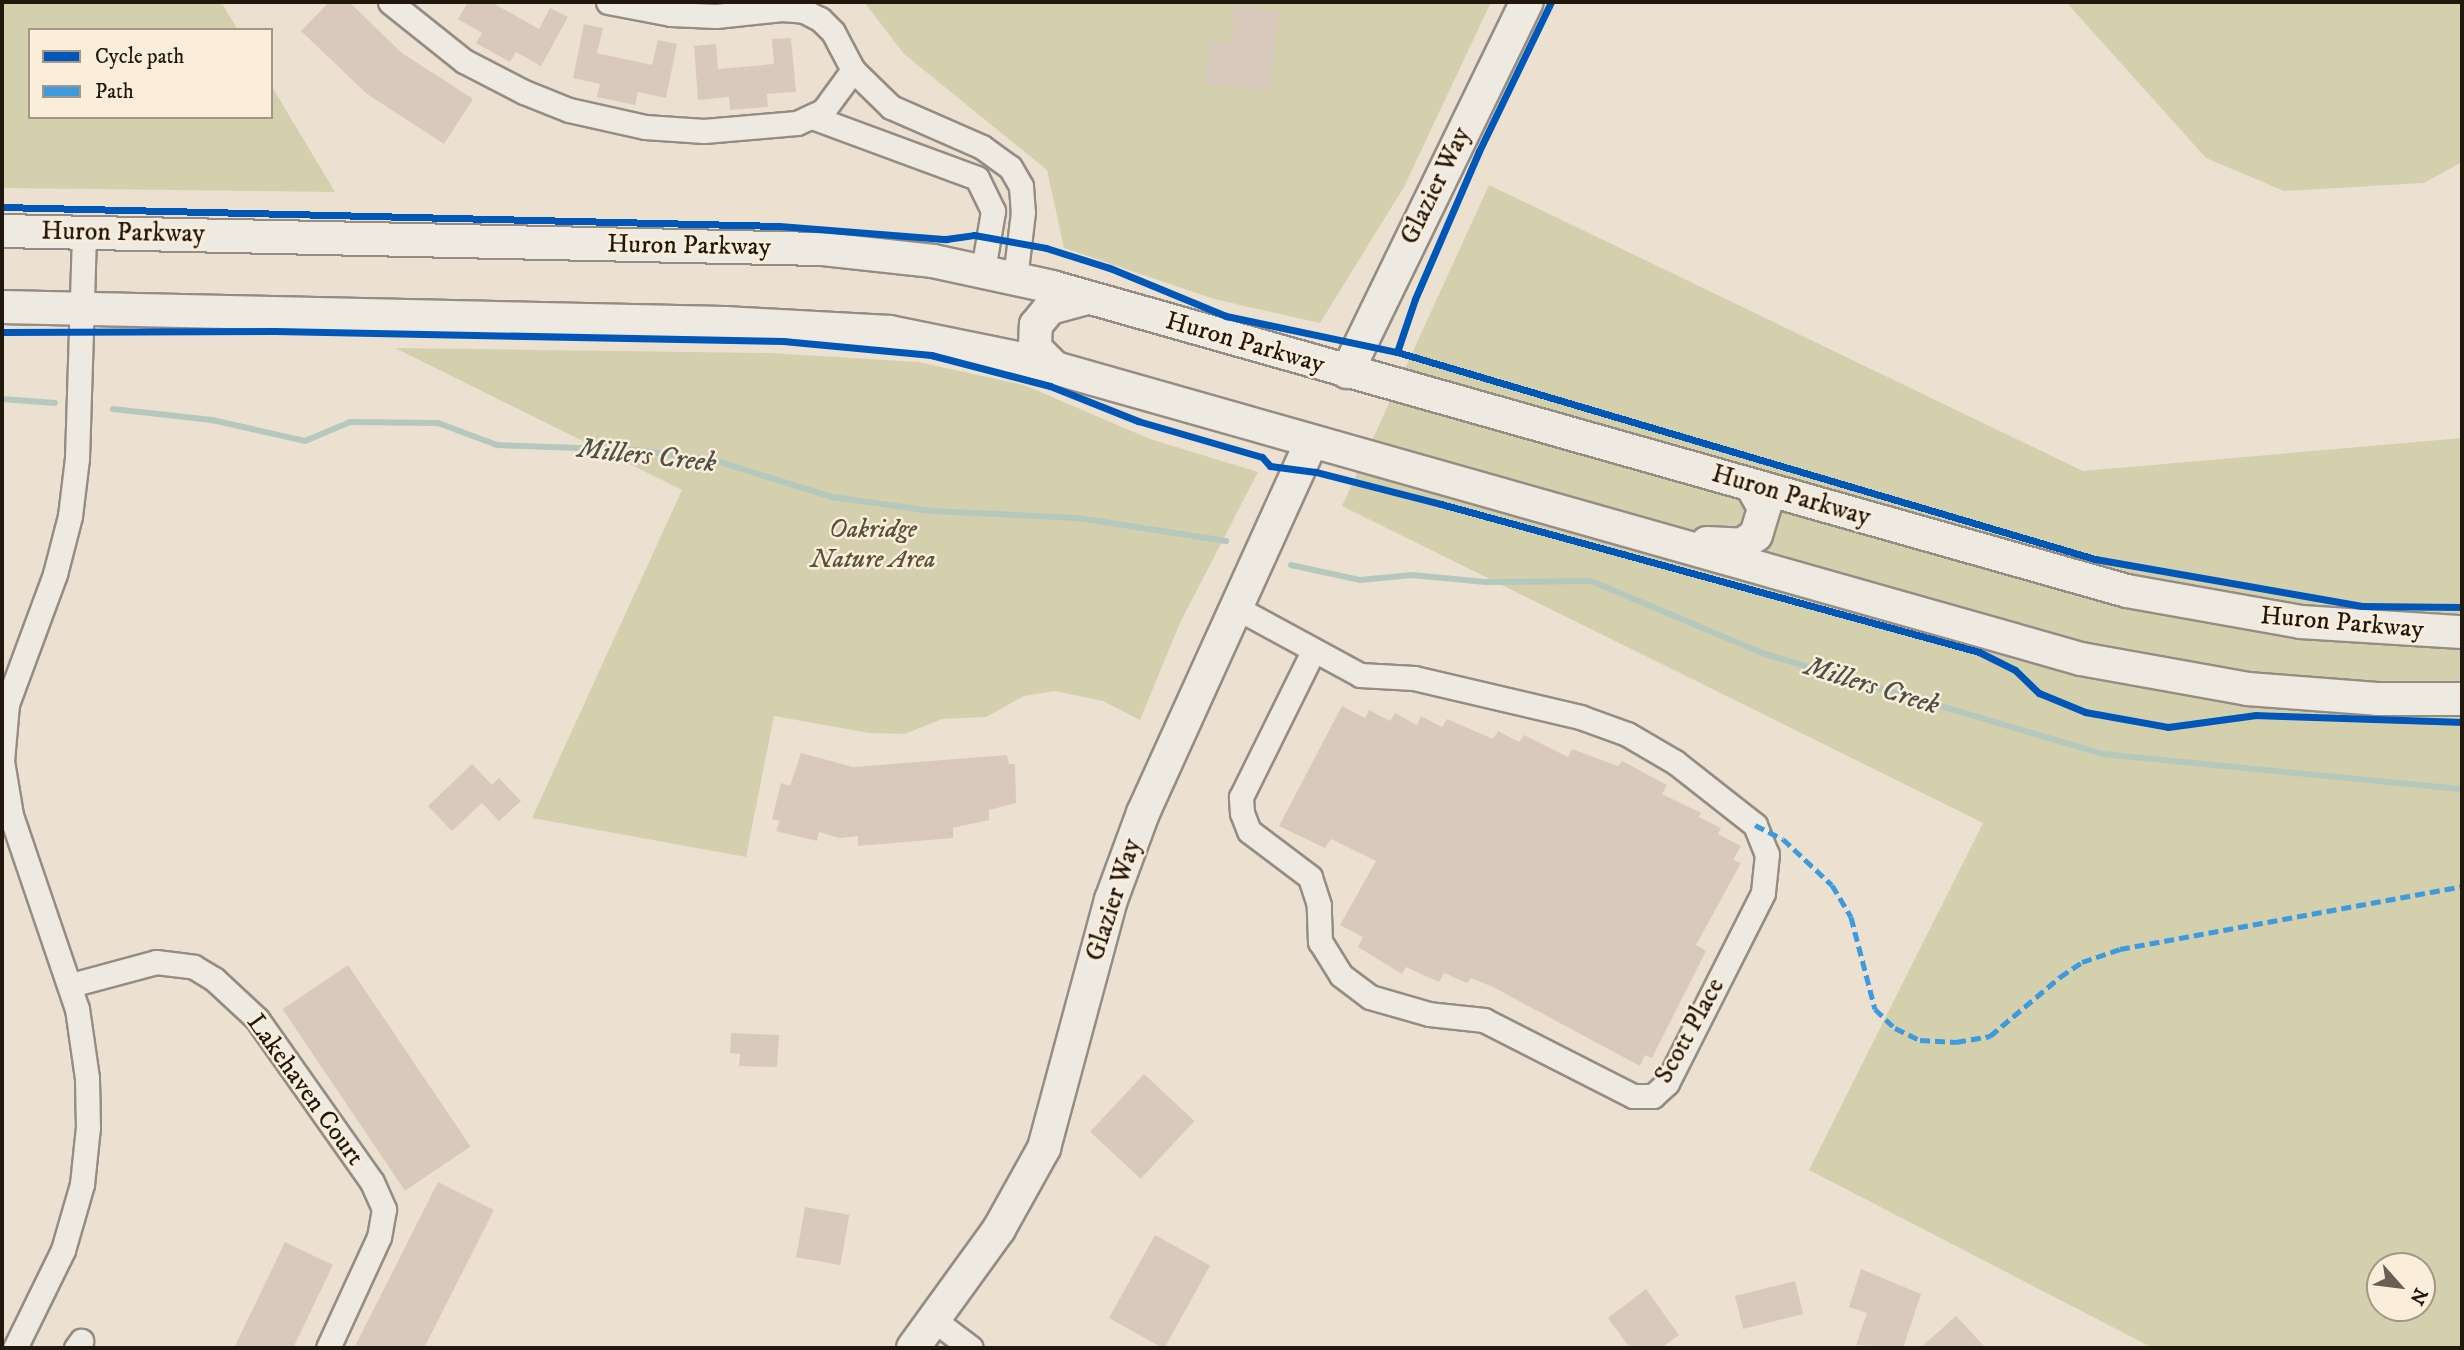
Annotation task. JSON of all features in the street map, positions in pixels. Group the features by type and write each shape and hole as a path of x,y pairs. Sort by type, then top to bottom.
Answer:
{"main road":[{"name":"Glazier Way","path":"1347,372 1527,2"},
{"name":"Huron Parkway","path":"2,231 823,249 983,270 2172,600 2301,622 2462,632"},
{"path":"1056,369 1035,348 1036,325 1050,308 1088,298"},
{"path":"2,307 831,327 962,344 2117,667 2311,696 2462,699"},
{"name":"Glazier Way","path":"912,1348 1018,1200 1044,1148 1111,900 1143,813 1311,442"},
{"path":"1646,537 1742,545 1756,535 1763,518 1762,501 1752,485"}],"street":[{"path":"390,2 464,61 524,92 602,119 704,131 765,128 812,117 832,102 853,70"},
{"path":"608,2 671,14 804,11 833,32 853,70 891,107 982,147 1010,167 1021,186 1023,212 1016,278"},
{"path":"812,117 960,168 977,178 993,211 983,270"},
{"path":"12,1340 50,1283 82,1184 88,1128 87,1078 71,985 11,815 2,761 7,704 55,574 70,516 84,232"},
{"name":"Scott Place","path":"1235,607 1360,675 1414,678 1580,717 1627,734 1675,762 1755,825 1767,854 1763,893 1667,1083 1653,1096 1633,1096 1485,1020 1429,1014 1370,997 1341,975 1320,942 1319,905 1310,877 1249,831 1242,813 1241,797 1313,651"},
{"name":"Lakehaven Court","path":"71,985 156,962 194,967 214,979 265,1030 372,1182 384,1209 379,1237 328,1348"},
{"path":"934,1320 971,1348"}],"green space":[{"path":"2,2 221,2 237,28 28,28 28,119 273,119 273,88 335,192 2,188"},
{"path":"864,2 1491,2 1404,187 1320,323 1214,299 1064,248 1047,170 904,54"},
{"path":"2066,2 2462,2 2462,162 2424,183 2284,191 2206,158"},
{"path":"1489,185 2083,471 2462,438 2462,1348 2153,1348 1809,1170 1983,823 1342,506"},
{"name":"Oakridge Nature Area","path":"395,348 770,353 918,362 1024,385 1150,439 1258,472 1180,623 1140,720 1103,701 1055,691 1024,696 986,717 942,719 905,734 869,733 774,716 746,857 532,818 682,490"}],"building":[{"path":"329,2 349,2 402,53 473,99 444,144 367,94 301,31"},
{"path":"468,2 491,2 539,29 550,8 568,17 541,66 516,52 510,62 476,43 482,33 458,19"},
{"path":"1235,7 1279,11 1270,91 1205,84 1209,41 1231,43"},
{"path":"584,24 603,28 597,53 652,65 658,40 677,44 666,98 638,92 635,105 597,97 600,84 573,78"},
{"path":"791,38 796,92 767,94 768,107 730,110 729,97 698,100 694,46 716,44 718,69 774,64 772,39"},
{"path":"1342,706 1365,718 1369,710 1390,721 1395,713 1417,725 1421,716 1442,727 1447,719 1493,739 1498,731 1519,742 1524,735 1568,757 1572,749 1618,766 1622,761 1667,785 1662,794 1701,813 1699,817 1721,828 1718,834 1741,846 1733,860 1741,863 1696,945 1706,951 1652,1058 1645,1055 1640,1066 1493,987 1471,978 1467,983 1444,973 1439,982 1406,967 1402,974 1358,947 1363,937 1340,925 1376,861 1331,839 1325,848 1279,826"},
{"path":"801,753 853,767 1007,755 1009,764 1015,764 1016,803 989,810 989,820 953,828 953,838 858,846 858,836 840,838 819,832 817,841 776,831 780,821 772,819 781,783 790,786"},
{"path":"472,764 492,785 499,778 521,801 499,821 482,803 452,831 428,806"},
{"path":"348,965 470,1147 405,1191 283,1009"},
{"path":"731,1033 779,1035 777,1067 739,1066 740,1054 730,1053"},
{"path":"1144,1074 1194,1121 1141,1179 1090,1132"},
{"path":"438,1182 494,1210 424,1348 354,1348"},
{"path":"805,1207 849,1215 840,1265 796,1257"},
{"path":"1155,1235 1210,1266 1164,1348 1109,1318"},
{"path":"285,1242 333,1265 293,1348 234,1348"},
{"path":"1861,1269 1921,1294 1903,1348 1856,1345 1867,1313 1849,1307"},
{"path":"1795,1281 1803,1314 1743,1329 1735,1296"},
{"path":"1646,1289 1679,1335 1661,1348 1630,1348 1608,1318"},
{"path":"1956,1316 1986,1348 1920,1348"}],"waterway":[{"name":"Millers Creek","path":"2,399 55,403"},
{"name":"Millers Creek","path":"113,409 212,420 305,441 350,422 438,423 497,445 636,450 713,460 832,497 931,511 1078,518 1226,541"},
{"name":"Millers Creek","path":"1291,565 1360,580 1412,575 1486,582 1591,581 1765,654 2102,754 2462,789"}],"marked path":[{"path":"1755,825 1783,839 1832,885 1851,917 1875,1009 1895,1028 1920,1040 1956,1042 1990,1036 2060,977 2082,962 2120,949 2462,886"}],"cycle path":[{"path":"1397,352 1415,299 1479,151 1551,2"},
{"path":"2,207 779,226 946,239 974,235 1046,248 1110,268 1226,316 1397,352 2095,559 2362,606 2462,607"},
{"path":"2,332 275,331 783,341 931,355 1050,386 1138,421 1262,457 1270,466 1316,472 1441,504 1979,652 2015,670 2039,693 2085,712 2168,727 2256,715 2462,722"}]}
